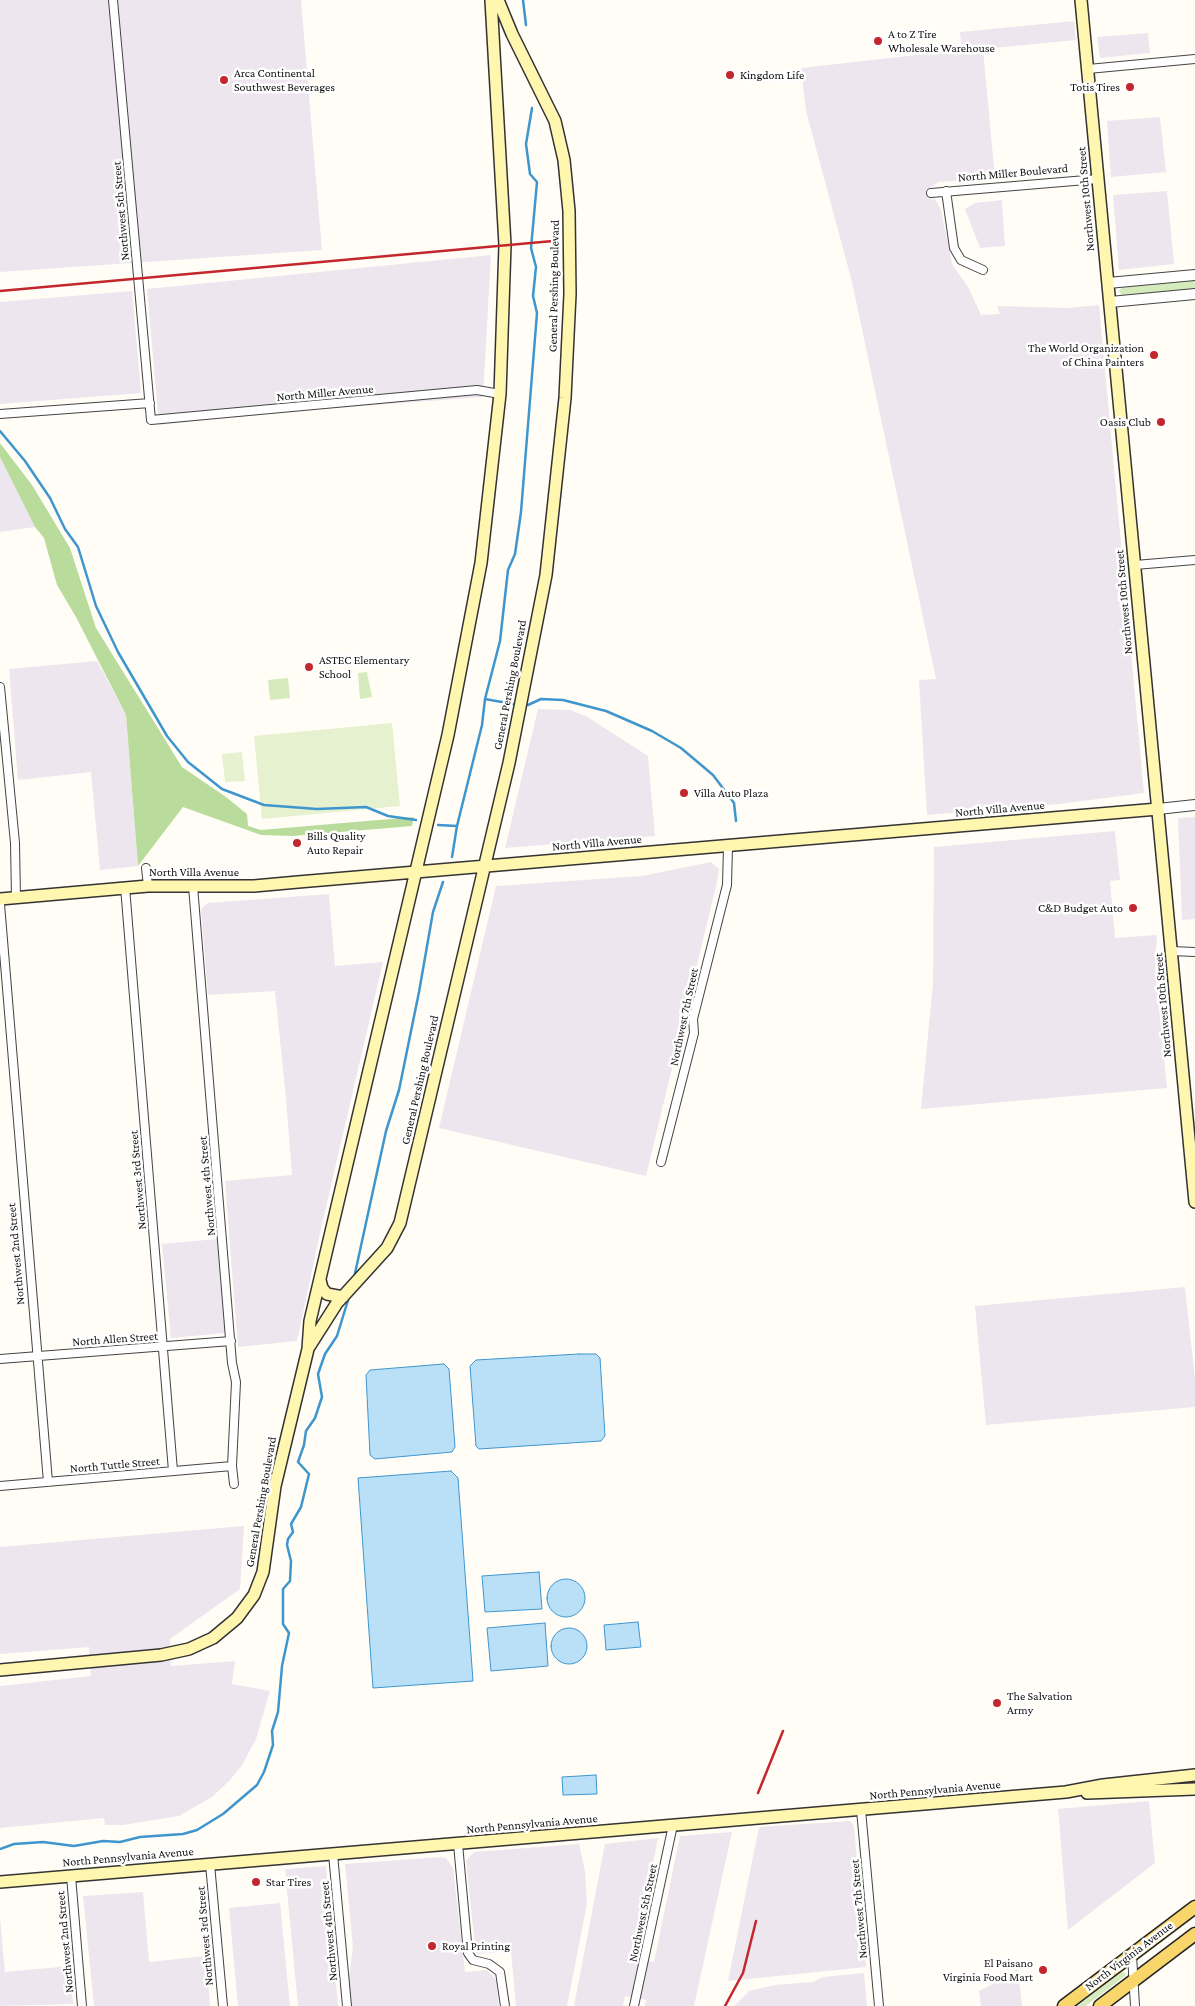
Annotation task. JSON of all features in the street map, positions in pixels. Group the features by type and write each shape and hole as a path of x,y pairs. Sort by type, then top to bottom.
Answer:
{"main road":[{"name":"General Pershing Boulevard","path":"0,1670 175,1653 213,1638 237,1618 254,1595 263,1572 275,1486 308,1348 310,1321 448,734 482,563 500,394 505,245 491,0"},
{"name":"General Pershing Boulevard","path":"308,1348 331,1311 387,1248 400,1222 508,763 546,576 565,398 570,294 569,211 560,135 550,108 512,34 498,0"},
{"name":"Northwest 10th Street","path":"1081,0 1195,1202"},
{"name":"North Villa Avenue","path":"0,899 125,887 254,886 1158,808"},
{"path":"320,1280 324,1292 344,1297"},
{"name":"North Pennsylvania Avenue","path":"0,1882 1066,1792 1103,1785 1195,1775"},
{"name":"North Pennsylvania Avenue","path":"1066,1792 1103,1794 1195,1789"},
{"name":"North Virginia Avenue","path":"1064,2006 1195,1907"},
{"name":"North Virginia Avenue","path":"1100,2006 1195,1934"}],"street":[{"name":"Northwest 5th Street","path":"113,0 151,420"},
{"path":"1088,70 1195,59"},
{"name":"North Miller Boulevard","path":"931,193 1098,179"},
{"path":"946,191 954,248 961,260 983,270"},
{"path":"1108,283 1195,275"},
{"path":"1110,302 1195,294"},
{"name":"North Miller Avenue","path":"151,420 477,390 500,394"},
{"path":"0,414 150,403"},
{"path":"1135,565 1195,560"},
{"path":"0,688 15,843 16,898"},
{"name":"North Villa Avenue","path":"1158,808 1195,805"},
{"name":"Northwest 7th Street","path":"661,1162 694,1033 693,1019 727,885 728,846"},
{"path":"146,868 148,886"},
{"name":"Northwest 4th Street","path":"193,886 236,1382 232,1466 234,1484"},
{"name":"Northwest 3rd Street","path":"125,887 173,1471"},
{"name":"Northwest 2nd Street","path":"0,904 48,1482"},
{"path":"1172,951 1195,952"},
{"name":"North Allen Street","path":"0,1359 231,1341"},
{"name":"North Tuttle Street","path":"0,1486 232,1466"},
{"name":"Northwest 7th Street","path":"861,1810 879,2006"},
{"name":"Northwest 5th Street","path":"634,2006 674,1825"},
{"path":"458,1844 468,1952 474,1960 489,1964 500,1972 505,2006"},
{"name":"Northwest 4th Street","path":"333,1854 347,2006"},
{"name":"Northwest 3rd Street","path":"210,1864 223,2006"},
{"name":"Northwest 2nd Street","path":"70,1876 82,2006"},
{"path":"1132,1955 1135,2006"}],"shaded area":[{"path":"0,0 301,0 322,250 0,272"},
{"path":"1074,21 1076,40 983,49 995,178 939,182 930,187 931,199 935,199 941,210 952,264 968,287 981,315 1000,314 997,306 1068,308 1099,305 1144,793 1059,804 927,815 919,680 936,679 852,282 806,111 801,68 962,50 960,32"},
{"path":"1148,33 1150,53 1100,58 1097,37"},
{"path":"1160,117 1166,172 1111,177 1107,121"},
{"path":"1167,191 1174,264 1119,270 1113,195"},
{"path":"1002,200 1005,246 980,248 965,209 975,203"},
{"path":"491,255 483,397 268,413 159,425 147,289"},
{"path":"132,291 141,393 0,404 0,302"},
{"path":"0,457 35,527 0,532"},
{"path":"97,661 126,715 138,866 100,870 91,772 18,780 9,669"},
{"path":"538,709 570,710 586,716 648,756 655,836 505,848"},
{"path":"1195,817 1195,919 1182,920 1178,818"},
{"path":"1115,831 1120,880 1110,881 1115,938 1157,935 1155,967 1167,1088 921,1109 933,983 934,847"},
{"path":"711,862 719,869 717,882 646,1176 439,1128 496,886 642,876"},
{"path":"329,894 335,966 383,962 297,1341 238,1347 225,1181 292,1175 286,1099 275,991 208,995 201,909 208,903"},
{"path":"217,1239 225,1333 171,1338 162,1244"},
{"path":"1185,1287 1195,1379 1195,1407 986,1425 975,1306"},
{"path":"244,1526 240,1589 170,1639 171,1666 235,1661 232,1684 270,1691 256,1739 242,1765 230,1780 212,1797 179,1816 123,1825 105,1825 104,1818 0,1828 0,1686 91,1676 89,1647 0,1654 0,1547"},
{"path":"1149,1801 1155,1863 1068,1930 1058,1809"},
{"path":"850,1821 854,1826 866,1967 728,1981 759,1827"},
{"path":"732,1832 694,2006 645,2006 646,2000 625,1996 623,2006 574,2006 605,1844 658,1838 634,1957 654,1962 680,1836"},
{"path":"579,1844 585,1871 587,1904 567,2006 516,2006 511,1952 476,1954 466,1861 474,1852"},
{"path":"446,1858 453,1868 465,1972 487,1970 496,1980 499,2006 352,2006 349,1977 353,1947 345,1864"},
{"path":"326,1866 338,2006 298,2006 285,1869"},
{"path":"143,1892 149,1962 206,1956 210,2006 94,2006 83,1896"},
{"path":"280,1903 290,2006 238,2006 229,1908"},
{"path":"0,1918 5,1972 70,1966 73,2004 0,2006"},
{"path":"1018,1968 1022,2006 981,2006 979,1991 1010,1975"},
{"path":"864,1973 867,2006 734,2006 749,1991 775,1985 813,1982 823,1977"}],"green space":[{"path":"1195,280 1195,290 1122,296 1119,291 1123,286"},
{"path":"0,443 32,485 70,548 96,628 182,767 247,814 248,826 261,830 414,817 412,826 293,836 261,835 183,807 138,866 126,715 76,617 57,585 44,538 35,527 0,457"},
{"path":"367,672 372,697 360,699 358,673"},
{"path":"288,678 290,698 270,700 268,680"},
{"path":"392,723 400,806 262,819 254,736"},
{"path":"242,752 245,781 225,782 222,754"},
{"path":"1122,1972 1125,1973 1125,1976 1086,2006 1077,2006"}],"water":[{"path":"596,1354 600,1358 605,1436 601,1441 479,1449 476,1446 470,1366 476,1360"},
{"path":"444,1364 449,1369 455,1447 452,1452 375,1459 370,1455 366,1375 370,1370"},
{"path":"451,1471 458,1478 473,1681 373,1688 358,1478"},
{"path":"539,1572 542,1609 485,1612 482,1576"},
{"path":"566,1579 580,1584 585,1598 580,1612 566,1617 552,1612 547,1598 552,1584"},
{"path":"638,1622 641,1647 606,1650 604,1625"},
{"path":"545,1623 548,1666 491,1671 487,1628"},
{"path":"569,1628 576,1629 582,1633 586,1639 586,1653 582,1659 576,1663 569,1664 562,1663 556,1659 552,1653 551,1646 552,1639 556,1633 562,1629"},
{"path":"596,1775 597,1794 563,1795 562,1777"}],"waterway":[{"path":"523,0 526,25"},
{"path":"452,857 457,826 482,725 485,699 500,641 508,570 515,554 521,512 537,313 533,296 536,267 531,248 537,182 530,174 526,144 532,108"},
{"path":"0,431 25,461 50,498 65,529 78,547 96,606 118,652 167,736 188,762 222,789 264,805 317,809 366,807 388,816 416,820"},
{"path":"485,699 513,704"},
{"path":"528,705 541,699 563,700 606,711 652,731 681,748 713,775 734,803 736,821"},
{"path":"438,825 457,826"},
{"path":"354,1278 386,1131 399,1090 433,912 443,882"},
{"path":"0,1849 14,1844 43,1842 74,1846 103,1841 120,1842 140,1837 183,1834 197,1830 223,1814 257,1785 264,1772 273,1745 272,1731 278,1712 282,1666 289,1633 283,1624 283,1589 290,1581 291,1561 287,1545 288,1539 293,1532 291,1524 301,1507 309,1474 298,1462 304,1445 306,1431 315,1418 322,1397 318,1374 325,1354 337,1336 349,1297"}],"railway":[{"path":"0,291 553,241"},
{"path":"758,1793 783,1731"},
{"path":"725,2006 743,1973 756,1921"}],"place":[{"name":"A to Z Tire Wholesale Warehouse","path":"878,41"},
{"name":"Kingdom Life","path":"730,75"},
{"name":"Arca Continental Southwest Beverages","path":"224,80"},
{"name":"Totis Tires","path":"1130,87"},
{"name":"The World Organization of China Painters","path":"1154,355"},
{"name":"Oasis Club","path":"1161,422"},
{"name":"ASTEC Elementary School","path":"309,667"},
{"name":"Villa Auto Plaza","path":"684,793"},
{"name":"Bills Quality Auto Repair","path":"297,843"},
{"name":"C&D Budget Auto","path":"1133,908"},
{"name":"The Salvation Army","path":"997,1703"},
{"name":"Star Tires","path":"256,1882"},
{"name":"Royal Printing","path":"432,1946"},
{"name":"El Paisano Virginia Food Mart","path":"1043,1970"}]}
